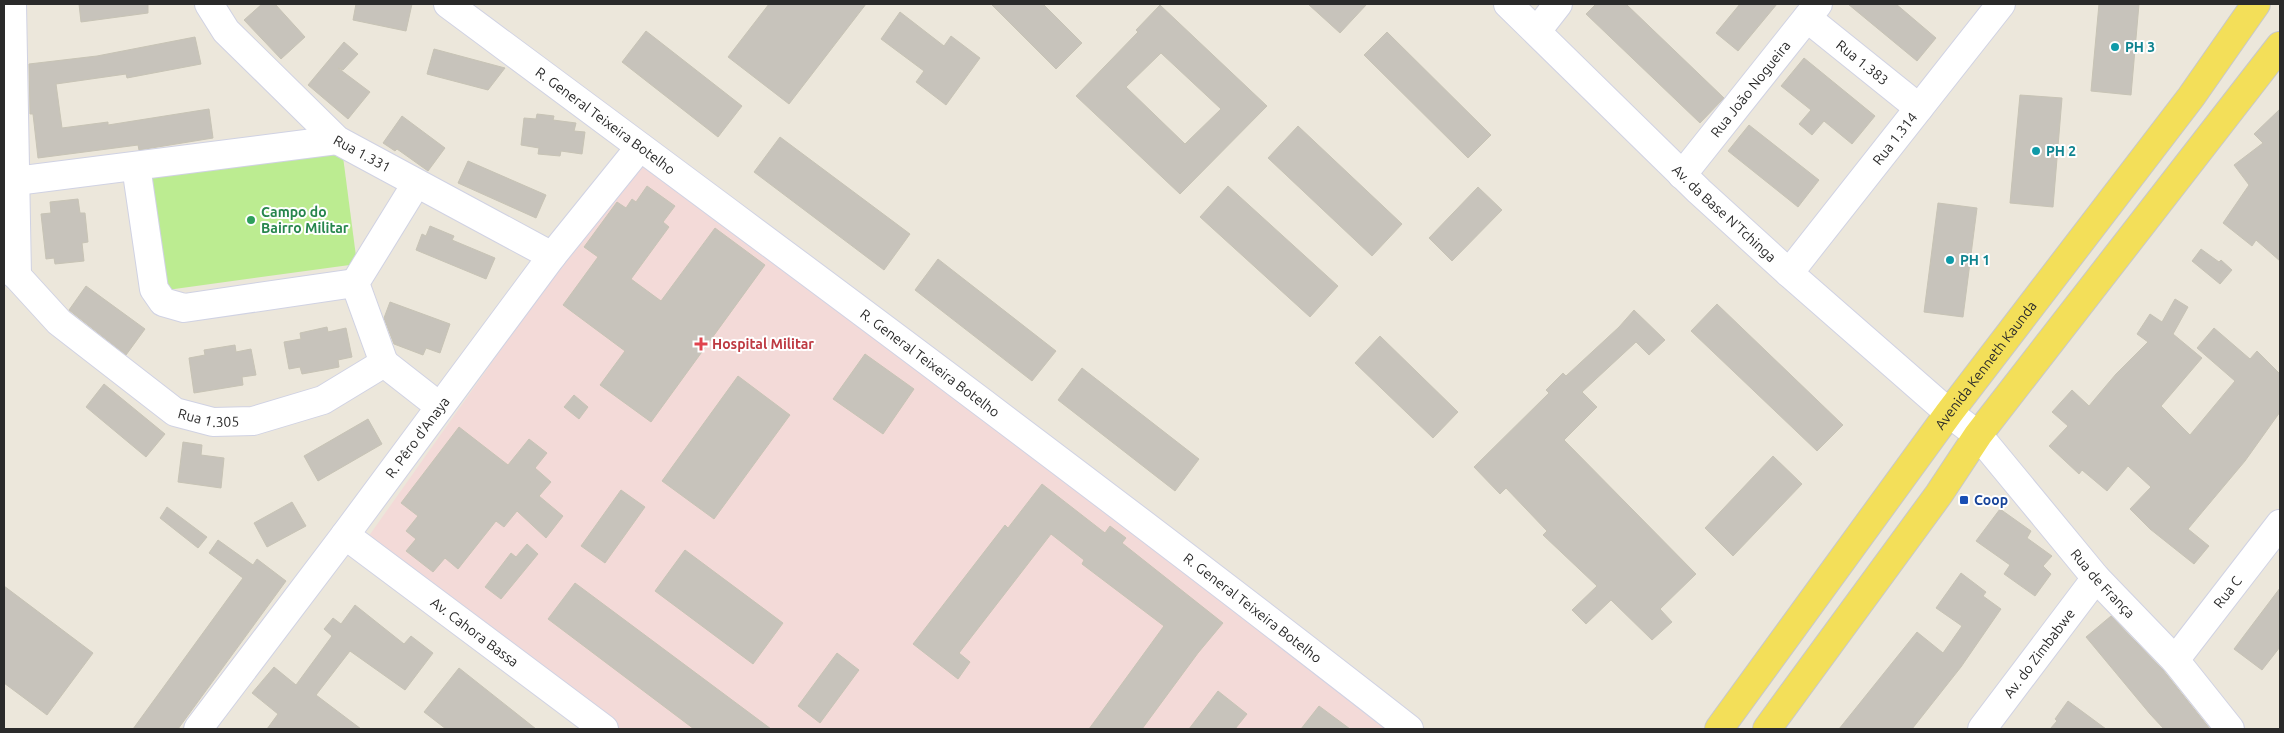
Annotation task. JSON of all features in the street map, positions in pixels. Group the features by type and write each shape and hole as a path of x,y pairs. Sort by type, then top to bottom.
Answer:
{"main road":[{"name":"Avenida Kenneth Kaunda","path":"1719,729 1949,413 2185,104 2256,4"},
{"path":"1767,729 1939,494 1978,435 2280,46"}],"street":[{"path":"10,271 16,181 12,4"},
{"name":"Rua 1.331","path":"209,4 226,31 337,140 552,256"},
{"name":"R. General Teixeira Botelho","path":"448,4 1269,620 1409,729"},
{"name":"Av. da Base N'Tchinga","path":"1508,4 1682,175 1789,273 1949,413"},
{"path":"1537,31 1558,4"},
{"name":"Rua 1.314","path":"1789,273 2001,4"},
{"name":"Rua 1.383","path":"1813,11 1919,108"},
{"name":"Rua João Nogueira","path":"1682,175 1813,11"},
{"path":"16,181 337,140"},
{"name":"R. Pêro d'Anaya","path":"201,728 552,256 640,147"},
{"path":"136,166 154,289 163,302 184,308 355,283"},
{"path":"355,283 416,184"},
{"name":"Rua 1.305","path":"10,271 59,322 175,412 212,422 254,421 323,400 384,363"},
{"path":"355,283 384,363 439,406"},
{"name":"Rua de França","path":"1949,413 1978,435 2096,578 2175,660 2230,729"},
{"name":"Rua C","path":"2175,660 2280,524"},
{"name":"Av. Cahora Bassa","path":"345,535 604,729"},
{"name":"Av. do Zimbabwe","path":"1982,729 2096,578"}],"shaded area":[{"name":"Hospital Militar","path":"643,149 1397,729 619,729 366,540"}],"green space":[{"name":"Campo do Bairro Militar","path":"342,149 357,264 160,291 144,176"}],"building":[{"path":"79,4 148,4 148,13 81,22"},
{"path":"262,4 275,4 305,37 281,59 244,20"},
{"path":"356,4 412,4 406,31 353,20"},
{"path":"769,4 866,4 789,104 728,57"},
{"path":"991,4 1043,4 1082,43 1056,69"},
{"path":"1308,4 1367,4 1340,33"},
{"path":"1596,4 1626,4 1724,98 1700,123 1586,14"},
{"path":"1740,4 1777,4 1738,51 1716,33"},
{"path":"1848,4 1896,4 1936,38 1917,61"},
{"name":"PH 3","path":"2099,4 2139,4 2131,95 2091,91"},
{"path":"1160,5 1267,106 1180,194 1076,96 1138,32 1136,30","holes":["1161,53 1221,109 1185,144 1126,87"]},
{"path":"900,12 944,46 951,36 980,58 946,105 916,82 924,71 881,39"},
{"path":"646,31 742,106 718,137 622,62"},
{"path":"1387,32 1491,135 1468,158 1364,55"},
{"path":"195,37 201,64 127,78 126,74 56,84 62,128 108,122 108,125 209,109 213,138 139,150 138,145 38,158 33,114 30,114 29,64 97,56"},
{"path":"344,42 358,54 343,70 338,68 370,92 348,119 308,85"},
{"path":"434,49 505,68 488,90 427,74"},
{"path":"1804,58 1875,116 1852,144 1824,121 1812,135 1799,124 1811,110 1781,86"},
{"name":"PH 2","path":"2020,95 2062,98 2053,207 2010,203"},
{"path":"2280,109 2280,261 2256,240 2252,246 2223,223 2249,185 2234,165 2263,143 2254,134"},
{"path":"537,114 554,116 553,120 576,123 574,131 585,132 582,154 561,151 560,156 538,154 539,148 521,145 524,118 536,119"},
{"path":"402,116 445,148 428,171 397,149 395,151 383,143"},
{"path":"1749,125 1819,180 1798,207 1728,151"},
{"path":"1298,126 1402,224 1372,256 1268,158"},
{"path":"780,137 910,234 884,270 754,172"},
{"path":"468,161 546,195 536,218 458,183"},
{"path":"647,186 675,206 663,222 669,227 631,279 661,301 715,228 765,265 651,422 600,385 625,351 563,305 598,257 584,247 617,202 626,208 632,199 636,202"},
{"path":"1228,186 1338,286 1310,317 1200,217"},
{"path":"1478,187 1502,210 1452,261 1429,238"},
{"path":"78,199 80,213 85,213 88,242 82,243 84,261 55,264 54,258 46,259 41,214 51,213 50,202"},
{"name":"PH 1","path":"1938,203 1977,208 1963,317 1924,312"},
{"path":"430,226 454,236 452,240 495,258 486,279 416,250 422,234 426,236"},
{"path":"2201,249 2219,262 2221,260 2232,270 2220,284 2192,261"},
{"path":"938,259 1056,351 1032,381 915,290"},
{"path":"86,286 145,329 126,355 69,310"},
{"path":"2175,299 2188,307 2173,334 2202,358 2161,406 2190,435 2235,381 2197,348 2214,328 2250,359 2257,351 2280,374 2280,412 2245,461 2188,529 2209,546 2194,564 2150,529 2130,509 2151,487 2128,466 2107,491 2082,470 2079,474 2049,446 2068,426 2052,412 2072,390 2089,406 2116,374 2148,342 2137,334 2150,314 2162,322"},
{"path":"390,302 450,324 440,353 426,348 423,355 394,344 384,318"},
{"path":"1717,304 1843,425 1817,451 1691,331"},
{"path":"1634,310 1665,340 1649,355 1636,342 1582,392 1597,407 1564,440 1696,574 1660,609 1672,622 1652,640 1611,600 1586,624 1572,610 1597,586 1543,535 1547,531 1506,488 1500,494 1474,467 1549,393 1546,390 1563,373 1566,376 1619,327"},
{"path":"327,327 328,332 346,328 352,357 338,360 339,367 324,370 302,374 300,367 289,369 284,342 301,339 300,333"},
{"path":"1380,336 1458,412 1433,438 1355,363"},
{"path":"235,345 236,352 251,349 256,375 242,377 243,385 194,393 189,358 205,355 204,350"},
{"path":"865,354 914,389 883,434 833,399"},
{"path":"1082,368 1199,459 1175,491 1058,400"},
{"path":"738,376 790,415 714,519 662,481"},
{"path":"104,384 165,434 146,457 86,407"},
{"path":"574,395 588,407 579,419 564,407"},
{"path":"368,419 382,444 318,481 304,456"},
{"path":"459,427 508,465 529,439 547,453 535,468 551,482 539,496 563,516 546,538 517,511 504,527 496,521 458,569 445,558 433,572 406,551 416,539 406,531 418,516 401,503"},
{"path":"183,442 202,445 201,455 224,458 221,488 178,482"},
{"path":"1773,456 1802,484 1733,556 1705,528"},
{"path":"1042,484 1105,533 1110,526 1126,538 1122,543 1223,623 1198,653 1142,729 1089,729 1164,626 1082,564 1084,560 1051,534 959,653 970,662 958,679 913,644 1005,525 1008,528"},
{"path":"621,490 645,507 605,563 581,546"},
{"path":"292,502 306,526 267,547 254,523"},
{"path":"167,507 207,537 198,548 160,518"},
{"path":"2000,509 2031,531 2027,538 2052,556 2043,566 2051,574 2035,596 2004,574 2010,565 1976,541"},
{"path":"218,540 253,565 257,559 286,581 178,729 133,729 243,578 209,553"},
{"path":"527,544 538,554 501,599 485,587 511,553 516,557"},
{"path":"685,550 783,623 753,664 655,591"},
{"path":"1961,573 1986,592 1983,596 2001,609 1961,667 1912,729 1839,729 1917,632 1943,653 1962,626 1936,608"},
{"path":"575,583 771,729 694,729 548,619"},
{"path":"4,586 93,653 47,715 4,683"},
{"path":"2280,588 2280,647 2262,670 2234,649"},
{"path":"355,605 404,644 411,636 433,653 405,690 350,651 316,695 361,729 267,729 278,714 252,693 274,667 296,685 332,636 324,629 333,618 341,624"},
{"path":"2111,616 2163,670 2210,729 2164,729 2150,714 2086,637"},
{"path":"837,653 859,670 820,723 798,706"},
{"path":"459,668 536,729 446,729 424,712"},
{"path":"1218,691 1247,714 1235,729 1189,729"},
{"path":"2068,701 2106,729 2050,729 2057,721 2055,719"},
{"path":"1319,706 1350,729 1301,729"}],"place":[{"name":"PH 3","path":"2115,47"},
{"name":"PH 2","path":"2036,151"},
{"name":"Campo do Bairro Militar","path":"251,220"},
{"name":"PH 1","path":"1950,260"},
{"name":"Hospital Militar","path":"701,344"},
{"name":"Coop","path":"1964,500"}]}
